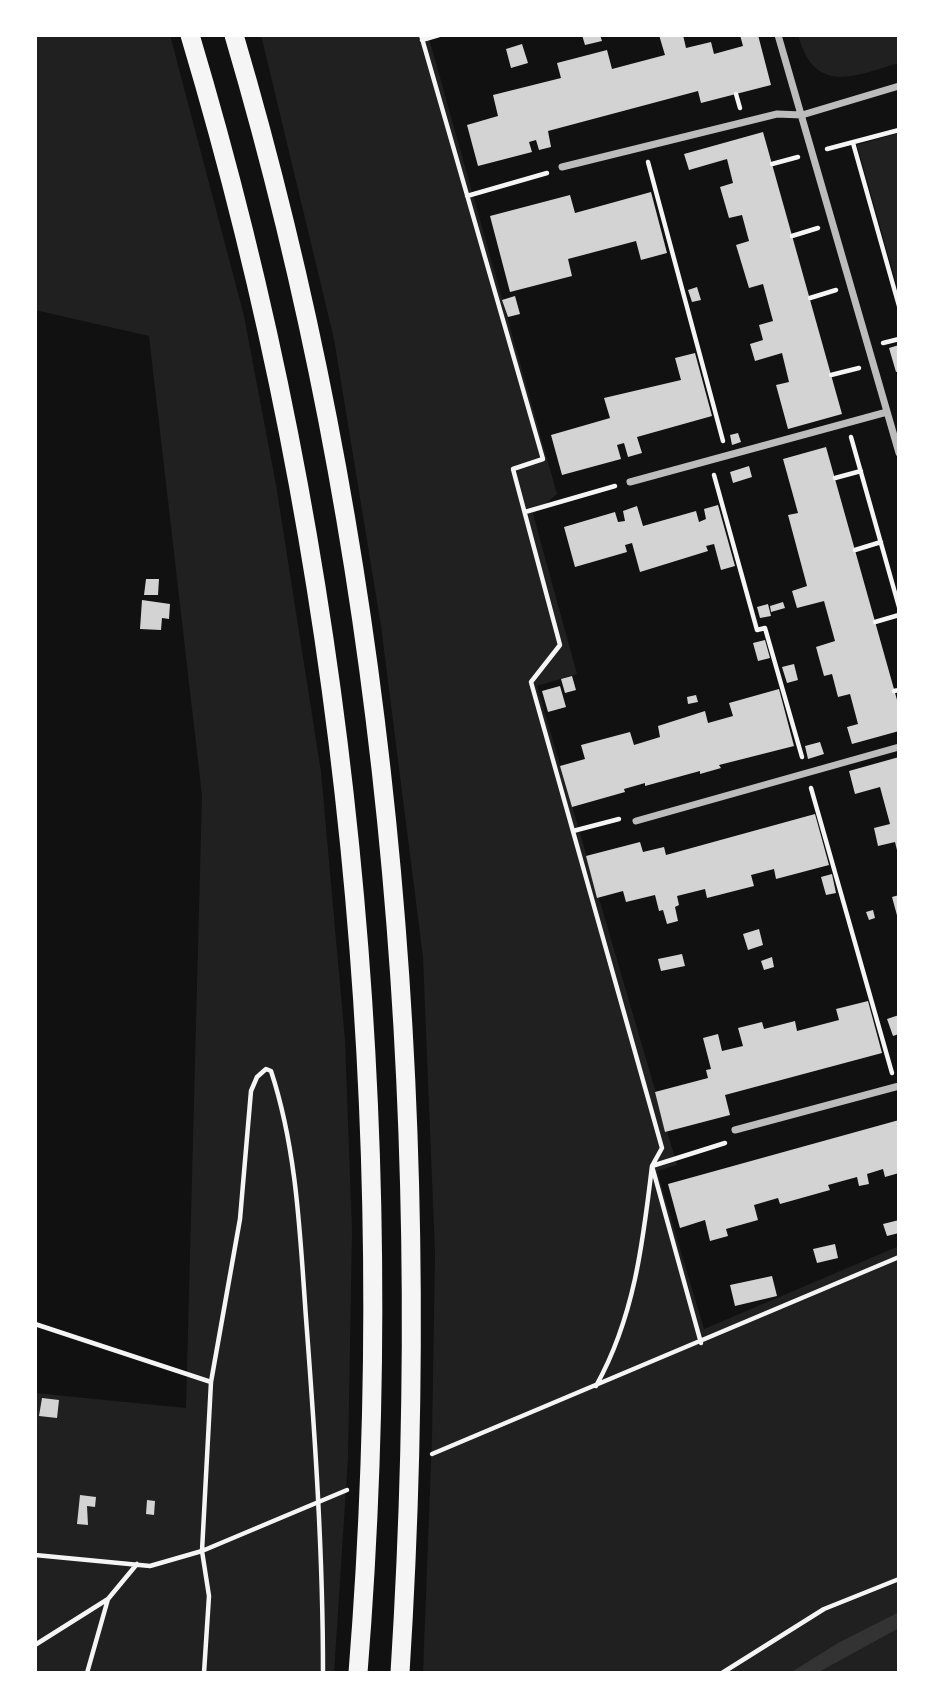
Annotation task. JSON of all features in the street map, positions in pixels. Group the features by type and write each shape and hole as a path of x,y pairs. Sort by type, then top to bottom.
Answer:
{"highway":[{"path":"190,35 247,248 288,435 322,638 346,830 364,1047 371,1281 369,1464 358,1673"},
{"path":"234,35 289,243 335,457 363,631 389,829 405,1036 413,1239 409,1543 400,1673"}],"street":[{"path":"778,35 899,453"},
{"path":"562,167 644,149 777,114 802,116 899,86"},
{"path":"630,482 887,412"},
{"path":"636,821 899,747"},
{"path":"735,1130 899,1087"}],"path":[{"path":"439,35 421,37 543,459 513,469 560,645 531,682 662,1148 652,1166 628,1316 611,1360 596,1387"},
{"path":"772,164 899,130"},
{"path":"852,143 899,306"},
{"path":"644,149 727,455"},
{"path":"467,196 562,167"},
{"path":"792,236 833,224"},
{"path":"810,298 851,286"},
{"path":"831,375 873,364"},
{"path":"847,422 899,607"},
{"path":"835,478 860,471"},
{"path":"525,512 630,482"},
{"path":"855,550 881,542"},
{"path":"875,622 899,615"},
{"path":"573,831 631,816 636,821"},
{"path":"204,1673 209,1596 202,1551 211,1382 240,1219 251,1091 257,1077 266,1069 271,1071 277,1091 291,1157 300,1241 321,1532 323,1673"},
{"path":"652,1166 723,1146 735,1130"},
{"path":"652,1166 701,1343"},
{"path":"548,1406 899,1257"},
{"path":"35,1324 211,1382"},
{"path":"35,1555 150,1566 214,1546"},
{"path":"35,1645 108,1599 137,1564"},
{"path":"722,1673 824,1609 899,1579"},
{"path":"87,1673 108,1599"}],"shaded area":[{"path":"35,35 170,35 244,316 276,485 321,772 345,1040 352,1232 348,1458 334,1673 35,1673 35,1393 186,1408 202,795 149,336 35,310"},
{"path":"261,35 428,35 557,494 533,514 577,674 537,686 677,1165 657,1171 704,1329 899,1246 899,1673 423,1673 432,1438 435,1253 423,957 381,626 334,339"},
{"path":"798,35 899,35 899,63 852,76 826,74 815,67 805,54"},
{"path":"899,133 899,293 857,145"},
{"path":"899,1612 899,1628 817,1673 790,1673 838,1643"}],"building":[{"path":"582,35 600,35 602,41 585,45"},
{"path":"659,35 683,35 686,48 711,42 714,54 743,46 740,35 758,35 771,85 701,103 698,91 548,131 551,147 539,150 536,140 529,142 532,152 478,166 467,125 498,116 493,95 561,78 557,63 607,50 612,69 665,55"},
{"path":"522,44 528,63 511,68 506,49"},
{"path":"763,132 842,414 788,429 776,385 789,382 782,353 755,361 750,344 763,340 759,325 773,321 763,284 749,288 736,245 749,241 742,215 729,218 720,187 733,183 727,159 689,170 684,154"},
{"path":"651,192 667,253 641,260 636,241 568,259 572,276 510,292 490,216 570,195 575,213"},
{"path":"697,287 701,300 692,302 688,290"},
{"path":"515,296 520,314 508,317 502,300"},
{"path":"899,345 899,371 896,372 889,348"},
{"path":"695,353 712,416 637,437 642,453 628,457 624,443 617,445 621,459 562,475 551,435 610,418 604,398 681,380 675,358"},
{"path":"738,433 741,442 732,445 730,435"},
{"path":"826,447 899,707 899,731 852,744 847,727 858,724 850,694 838,697 832,674 824,676 816,647 835,641 824,601 797,608 792,591 807,586 788,515 798,513 783,459"},
{"path":"749,466 752,477 733,483 730,472"},
{"path":"718,505 735,566 721,570 714,544 706,546 708,551 640,572 632,543 625,545 627,552 575,567 564,527 615,512 618,522 625,521 623,511 637,506 643,526 696,511 699,522 706,519 704,509"},
{"path":"146,579 159,579 158,595 144,595"},
{"path":"142,600 170,604 169,619 162,618 161,630 140,629"},
{"path":"783,602 785,608 771,612 770,606"},
{"path":"768,604 771,616 760,618 757,607"},
{"path":"765,640 770,658 758,661 753,643"},
{"path":"794,664 798,680 787,683 782,667"},
{"path":"572,676 576,690 565,693 561,679"},
{"path":"560,686 566,707 548,712 542,691"},
{"path":"779,689 794,746 719,765 721,768 700,774 700,771 645,786 645,783 624,789 625,792 572,807 560,766 585,759 581,745 630,732 634,745 660,737 658,726 705,711 708,723 733,716 729,703"},
{"path":"696,695 698,702 688,704 687,697"},
{"path":"820,742 824,754 808,759 805,746"},
{"path":"899,757 898,854 895,842 878,846 874,828 890,824 880,787 855,794 849,771"},
{"path":"815,814 829,865 776,879 774,869 751,875 754,886 707,898 705,889 677,896 679,905 675,907 678,921 667,924 663,910 659,911 655,895 626,902 623,891 597,898 586,856 640,842 643,852 664,847 666,855"},
{"path":"832,874 836,893 826,895 821,877"},
{"path":"899,895 899,919 898,919 892,897"},
{"path":"873,910 875,918 869,920 866,912"},
{"path":"759,929 763,945 748,950 743,934"},
{"path":"682,954 685,966 661,971 658,959"},
{"path":"772,957 774,967 764,970 761,961"},
{"path":"868,1001 882,1053 725,1095 730,1115 665,1132 655,1092 708,1078 706,1070 711,1069 703,1038 718,1034 722,1051 743,1046 738,1028 762,1022 764,1029 795,1021 797,1031 839,1020 836,1009"},
{"path":"899,1015 899,1034 893,1036 887,1019"},
{"path":"899,1120 899,1173 885,1177 883,1169 867,1174 869,1184 859,1186 857,1177 828,1185 830,1190 780,1204 778,1198 754,1205 758,1220 726,1229 728,1236 710,1241 705,1220 680,1228 668,1184"},
{"path":"899,1220 899,1233 887,1236 883,1224"},
{"path":"835,1244 838,1258 817,1263 813,1249"},
{"path":"772,1276 777,1296 735,1306 730,1285"},
{"path":"42,1398 59,1400 57,1418 39,1416"},
{"path":"80,1495 96,1497 95,1507 87,1506 88,1525 77,1524"},
{"path":"147,1500 155,1501 154,1515 146,1514"}]}
